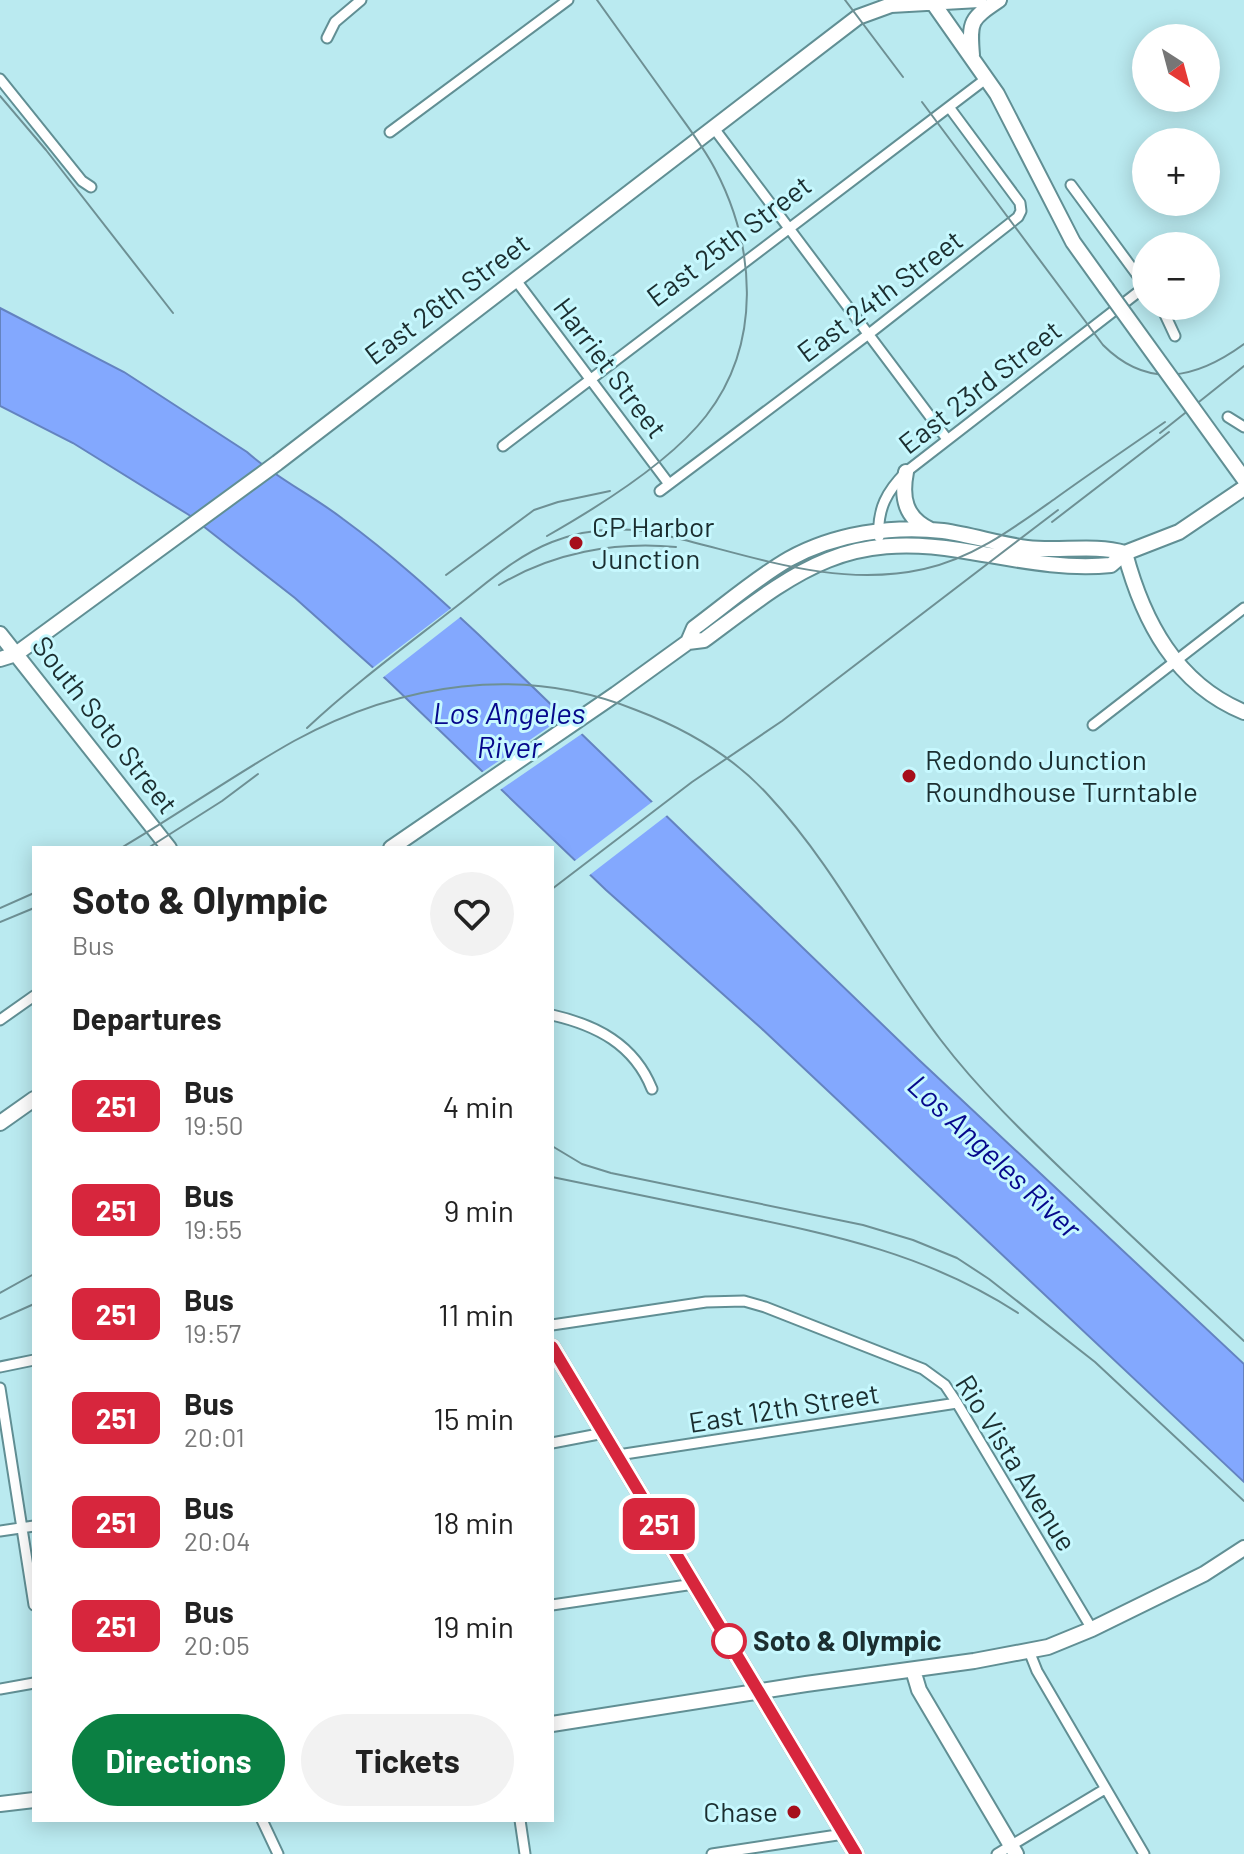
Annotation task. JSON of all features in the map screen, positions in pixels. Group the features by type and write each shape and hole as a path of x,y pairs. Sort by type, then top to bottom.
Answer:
{"main road":[{"path":"846,25 878,0"},
{"path":"932,1 979,0"},
{"path":"972,55 969,30 972,21 999,0"},
{"path":"932,1 987,78 1073,242 1244,479"},
{"name":"East 26th Street","path":"0,659 16,654 277,463 846,25 858,17 891,5 932,1"},
{"path":"906,472 903,495 907,509 916,521 931,530 1027,548 1107,548 1125,553"},
{"path":"880,539 1027,563 1083,567 1111,565 1125,553 1179,532 1244,488"},
{"path":"394,846 688,642 704,640 798,572 880,539 931,530"},
{"path":"1125,553 1131,578 1153,628 1174,662 1208,693 1244,712"},
{"name":"South Soto Street","path":"0,634 167,846"},
{"path":"0,1123 32,1100"},
{"path":"554,1350 856,1854"},
{"path":"554,1724 913,1670 1062,1643 1215,1569 1244,1548"},
{"path":"913,1670 919,1690 1014,1850"},
{"path":"0,1804 32,1800"}],"street":[{"path":"327,38 335,22 361,0"},
{"path":"390,132 568,0"},
{"name":"East 25th Street","path":"503,446 987,78"},
{"path":"0,79 81,179 91,187"},
{"name":"East 24th Street","path":"660,491 1012,223 1021,211 1020,203 949,107"},
{"path":"713,127 947,439"},
{"path":"1071,185 1132,268"},
{"name":"Harriet Street","path":"515,279 669,484"},
{"name":"East 23rd Street","path":"880,539 881,508 889,492 906,472 1132,298"},
{"path":"1168,320 1175,336"},
{"path":"1228,417 1244,427"},
{"path":"1093,725 1244,608"},
{"path":"0,1020 32,997"},
{"path":"554,1016 587,1024 609,1037 643,1069 652,1089"},
{"name":"Rio Vista Avenue","path":"554,1325 706,1302 744,1301 923,1369 945,1385 957,1403 1092,1629"},
{"path":"0,1367 32,1360"},
{"path":"0,1388 29,1526 32,1573"},
{"name":"East 12th Street","path":"618,1455 957,1403"},
{"path":"554,1443 604,1433"},
{"path":"0,1531 29,1526"},
{"path":"554,1605 694,1584"},
{"path":"1029,1651 1037,1671 1144,1854"},
{"path":"0,1689 32,1683"},
{"path":"997,1854 1014,1850 1105,1789"},
{"path":"263,1822 278,1854"},
{"path":"520,1822 525,1854"},
{"path":"712,1854 844,1834"}],"water":[{"name":"Los Angeles River","path":"0,308 124,372 247,452 378,546 479,635 918,1059 1244,1364 1244,1482 761,1028 606,890 387,680 295,598 189,515 73,443 0,406"}],"pier":[{"path":"454,606 463,615 381,679 370,670"},
{"path":"568,714 586,731 497,792 478,775"},
{"path":"656,799 670,813 587,877 572,863"}],"railway":[{"path":"547,536 653,467 706,416 724,388 737,358 747,295 739,230 715,169 597,0"},
{"path":"845,0 903,77"},
{"path":"0,96 173,313"},
{"path":"922,102 1103,345 1120,359 1137,369 1155,374 1190,372 1244,344"},
{"path":"1160,433 1244,366"},
{"path":"307,728 514,562 566,537 593,531 636,530 826,572 891,574 924,569 960,557 993,540 1165,422"},
{"path":"1052,522 1169,432"},
{"path":"446,575 534,510 610,491"},
{"path":"554,887 692,782 782,721 1058,510"},
{"path":"499,585 540,565 584,552 630,546 676,547"},
{"path":"124,846 294,741 376,705 419,694 462,686 506,684 549,687 593,696 655,718 691,735 724,756 769,796 816,854 918,1009 972,1078 1043,1152 1244,1341"},
{"path":"151,846 258,774"},
{"path":"0,908 32,894"},
{"path":"0,922 32,909"},
{"path":"554,1147 582,1164 611,1173 863,1225 913,1240 957,1258 989,1279 1095,1362 1244,1501"},
{"path":"554,1177 844,1239 950,1276 1018,1313"},
{"path":"0,1293 32,1275"},
{"path":"0,1319 32,1305"}],"bus line":[{"name":"251","path":"554,1350 856,1854"}],"place":[{"name":"CP Harbor Junction","path":"576,543"},
{"name":"Redondo Junction Roundhouse Turntable","path":"909,776"},
{"name":"Soto & Olympic","path":"729,1641"},
{"name":"Chase","path":"794,1812"}]}
